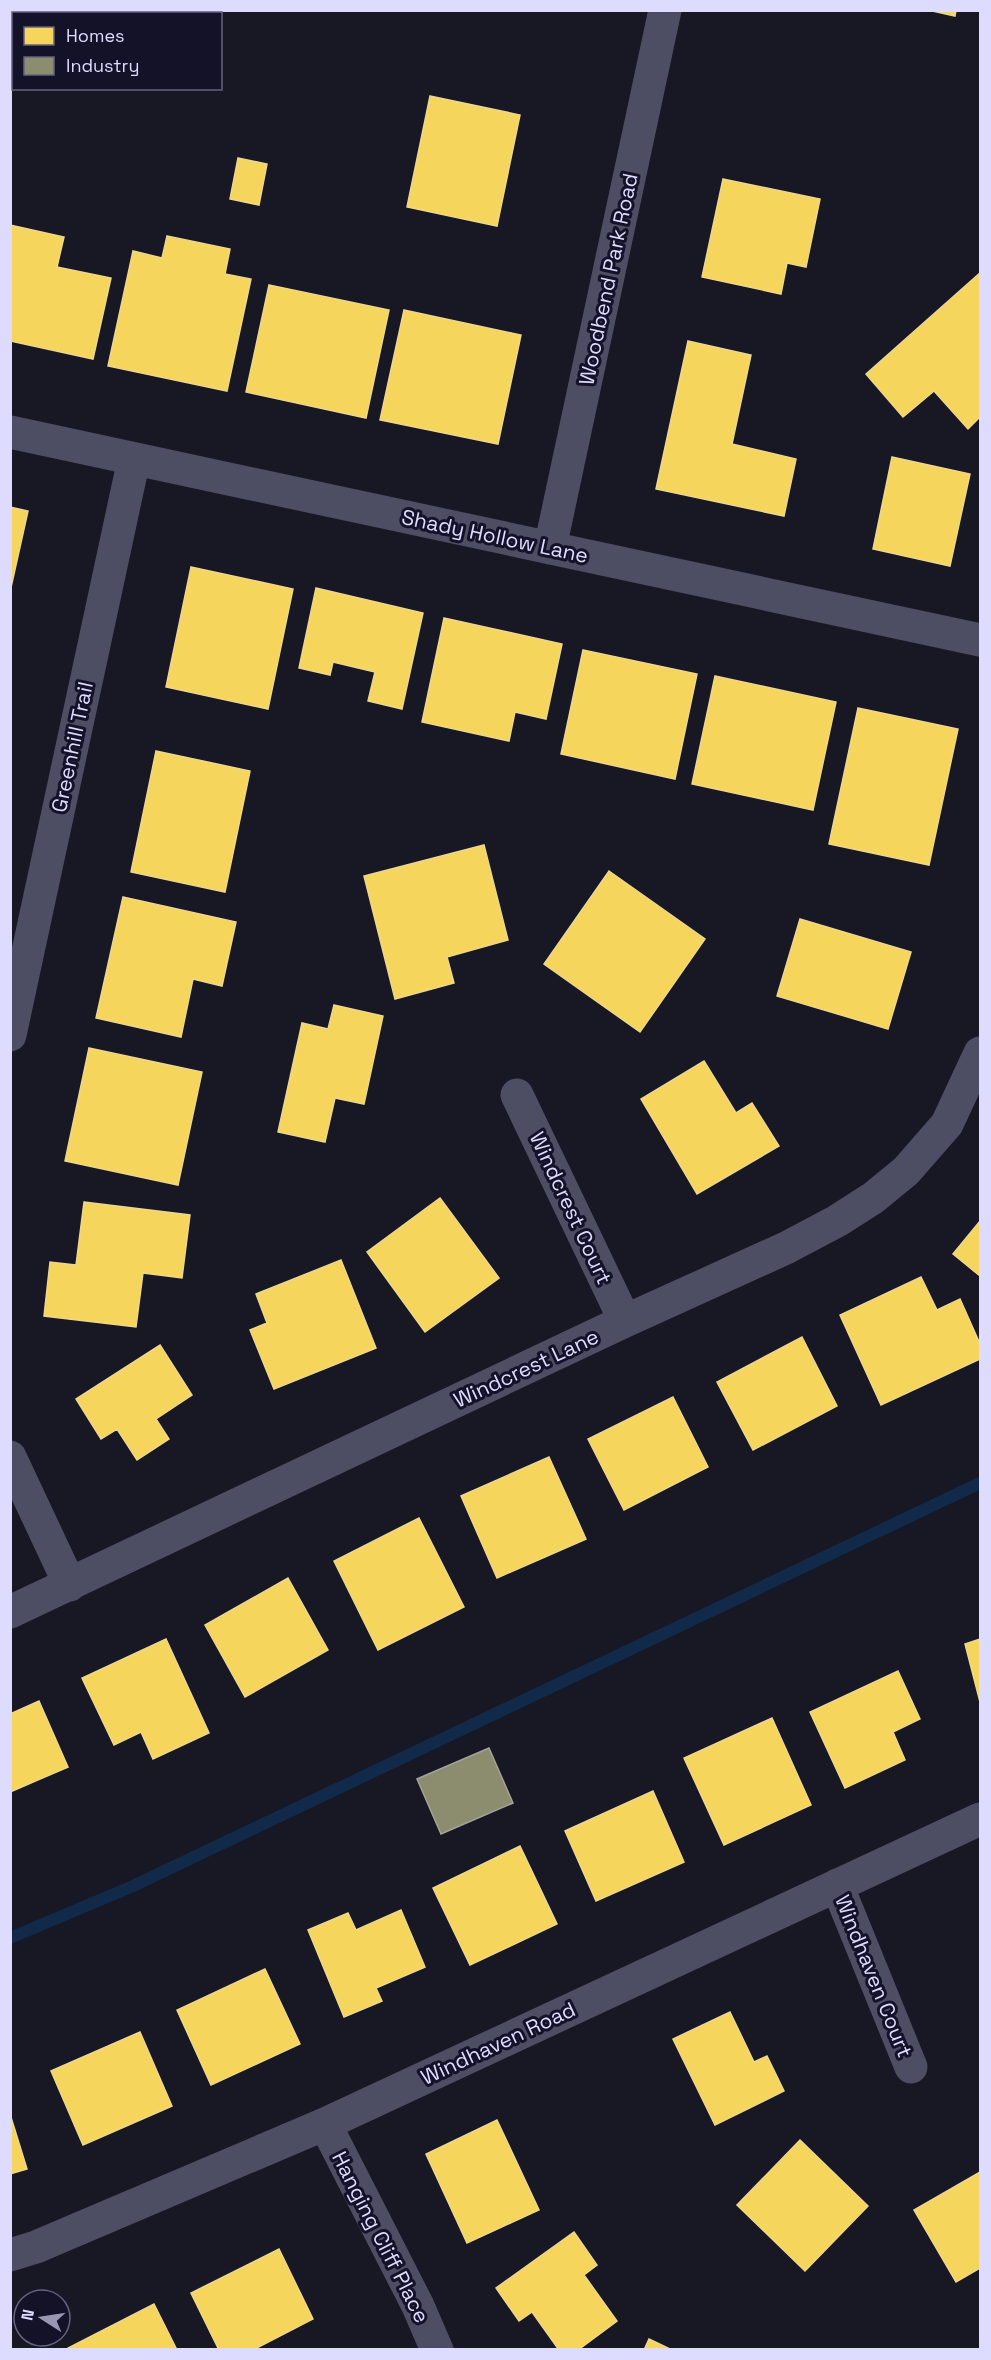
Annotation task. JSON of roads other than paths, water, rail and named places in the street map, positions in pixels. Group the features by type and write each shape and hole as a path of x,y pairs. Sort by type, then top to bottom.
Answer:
{"street":[{"name":"Woodbend Park Road","path":"550,548 665,10"},
{"name":"Shady Hollow Lane","path":"10,432 981,639"},
{"name":"Greenhill Trail","path":"10,1035 134,459"},
{"name":"Windcrest Lane","path":"10,1612 625,1321 786,1248 837,1221 873,1198 906,1171 947,1124 981,1053"},
{"name":"Windcrest Court","path":"517,1095 625,1321"},
{"path":"10,1457 70,1585"},
{"name":"Windhaven Road","path":"10,2255 36,2247 325,2124 981,1819"},
{"name":"Windhaven Court","path":"837,1885 910,2067"},
{"name":"Hanging Cliff Place","path":"325,2124 418,2306 437,2349"}],"waterway":[{"path":"10,1938 133,1886 980,1483"}]}
